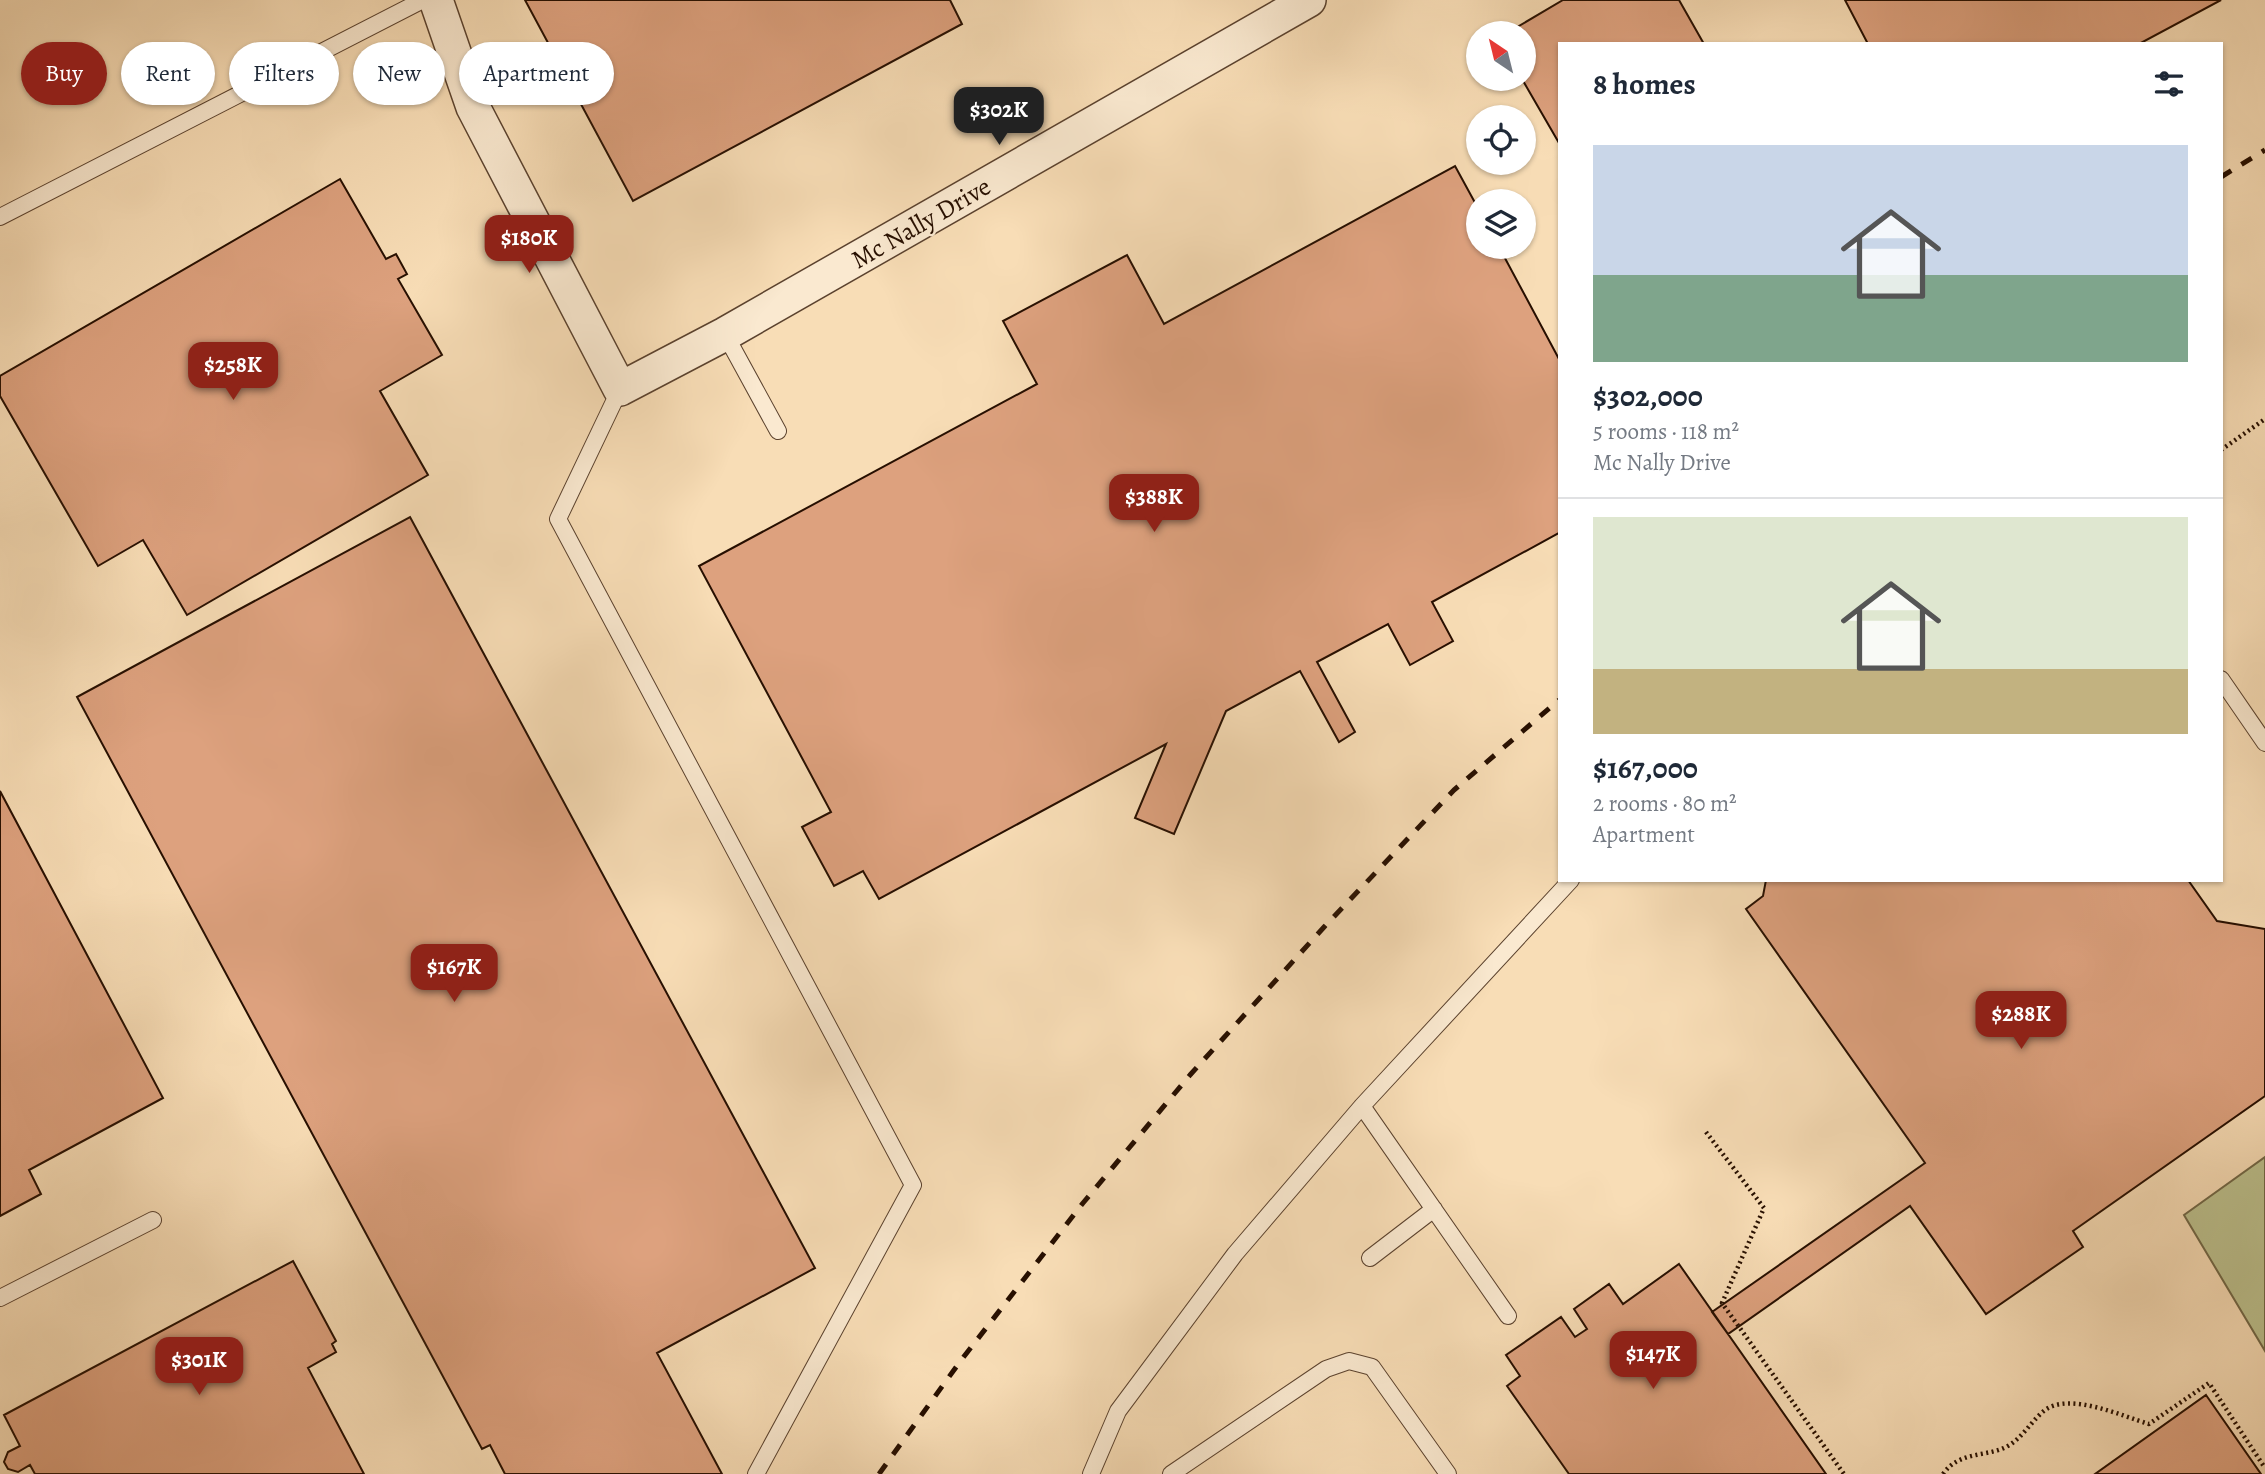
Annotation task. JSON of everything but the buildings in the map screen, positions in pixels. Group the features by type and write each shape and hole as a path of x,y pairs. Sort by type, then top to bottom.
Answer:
{"street":[{"path":"436,0 473,107 620,389"},
{"name":"Mc Nally Drive","path":"620,389 720,337 1309,0"}],"lane":[{"path":"0,217 423,0"},
{"path":"720,337 778,431"},
{"path":"620,389 558,519 913,1185 756,1474"},
{"path":"2223,683 2265,743"},
{"path":"1091,1474 1118,1411 1235,1254 1362,1106 1569,882"},
{"path":"1362,1106 1508,1316"},
{"path":"1370,1258 1434,1209"},
{"path":"0,1298 153,1220"},
{"path":"1171,1474 1326,1369 1349,1361 1372,1367 1448,1474"}],"path":[{"path":"2223,449 2265,419"},
{"path":"1706,1132 1764,1208 1721,1303 1844,1474"},
{"path":"1943,1474 1972,1454 2005,1447 2025,1432 2043,1411 2055,1405 2073,1402 2149,1424 2209,1383 2265,1468"}],"green space":[{"path":"2265,1157 2265,1351 2184,1215"}],"railway":[{"path":"2223,176 2265,150"},
{"path":"879,1474 959,1363 1083,1203 1190,1075 1325,926 1454,790 1558,701"}]}
